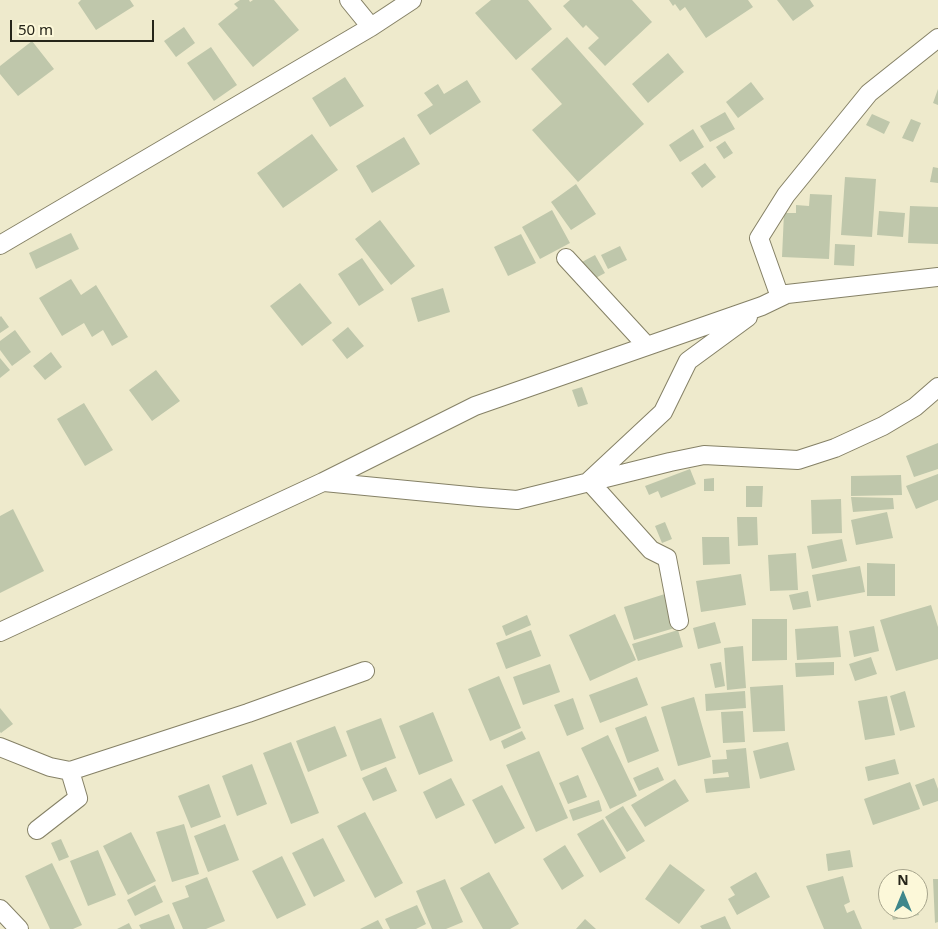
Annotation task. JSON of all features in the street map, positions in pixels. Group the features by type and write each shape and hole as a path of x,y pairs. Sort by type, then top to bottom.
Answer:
{"street":[{"path":"349,0 371,27"},
{"path":"0,245 371,27 412,0"},
{"path":"780,296 759,238 781,202 869,93 938,38"},
{"path":"566,258 647,346"},
{"path":"589,481 663,412 688,361 762,306 787,294 938,277"},
{"path":"0,632 323,482 475,406 762,306"},
{"path":"323,482 517,500 589,481 704,455 798,460 836,448 883,426 915,407 938,387"},
{"path":"589,481 651,550 667,558 679,621"},
{"path":"0,746 50,767 70,772 248,713 364,671"},
{"path":"37,830 78,798 70,772"},
{"path":"0,908 19,929"}],"building":[{"path":"81,0 130,0 134,6 96,30 78,3"},
{"path":"240,0 249,0 250,2 253,0 274,0 299,30 253,67 218,24 238,8 234,4"},
{"path":"491,0 528,0 552,29 516,60 475,13"},
{"path":"570,0 632,0 652,22 605,66 588,48 599,38 586,25 583,28 563,6"},
{"path":"669,0 748,0 753,7 706,38 685,7 680,11"},
{"path":"777,0 810,0 814,6 793,21"},
{"path":"184,27 195,43 176,57 164,41"},
{"path":"567,37 644,124 578,182 532,130 562,104 531,69"},
{"path":"32,41 54,69 18,96 0,74 0,66"},
{"path":"211,47 237,85 214,101 187,63"},
{"path":"668,53 684,72 648,103 632,84"},
{"path":"345,77 364,106 330,127 312,98"},
{"path":"467,80 481,102 430,135 417,115 433,105 424,93 438,84 444,94"},
{"path":"751,82 764,99 738,118 726,102"},
{"path":"938,89 938,105 933,103"},
{"path":"725,112 735,129 710,142 700,126"},
{"path":"872,114 890,122 884,134 866,125"},
{"path":"911,119 921,123 913,142 902,138"},
{"path":"693,129 704,147 680,162 669,145"},
{"path":"312,134 338,170 283,208 257,173"},
{"path":"404,137 420,164 372,193 356,166"},
{"path":"725,141 733,153 724,159 716,147"},
{"path":"705,163 716,177 702,188 691,173"},
{"path":"933,167 938,168 938,183 930,182"},
{"path":"845,177 876,179 872,237 841,235"},
{"path":"576,184 596,214 571,230 551,202"},
{"path":"810,194 832,195 829,259 782,257 784,213 796,213 796,205 809,206"},
{"path":"910,206 938,207 938,244 908,243"},
{"path":"552,210 570,243 540,259 522,227"},
{"path":"879,211 905,213 903,237 877,235"},
{"path":"380,220 415,266 391,285 355,239"},
{"path":"71,233 79,249 36,269 29,253"},
{"path":"521,234 536,263 508,276 494,247"},
{"path":"835,244 855,245 854,266 834,265"},
{"path":"620,246 627,260 608,269 601,255"},
{"path":"595,255 605,273 592,280 582,262"},
{"path":"362,258 384,290 359,306 338,274"},
{"path":"71,279 81,295 96,285 128,337 112,346 103,330 92,337 84,323 62,336 39,298"},
{"path":"300,283 332,323 302,346 270,306"},
{"path":"443,288 450,312 418,322 411,298"},
{"path":"0,317 9,327 0,333"},
{"path":"348,327 364,346 347,359 332,340"},
{"path":"15,330 31,352 12,366 0,350 0,341"},
{"path":"51,352 62,367 45,380 33,366"},
{"path":"0,358 10,370 0,378"},
{"path":"156,370 180,401 152,421 129,390"},
{"path":"582,387 588,404 578,407 572,390"},
{"path":"84,403 113,450 85,466 57,419"},
{"path":"938,443 938,469 914,477 906,456"},
{"path":"690,469 696,484 661,498 658,491 649,495 645,486"},
{"path":"938,474 938,500 916,509 906,486"},
{"path":"901,475 902,495 851,496 851,476"},
{"path":"714,478 714,491 704,491 704,479"},
{"path":"746,486 763,486 762,507 746,507"},
{"path":"851,497 893,498 894,509 853,512"},
{"path":"841,499 842,533 812,534 811,500"},
{"path":"13,509 44,571 0,593 0,516"},
{"path":"887,512 893,538 856,545 851,520"},
{"path":"737,517 757,517 758,545 738,546"},
{"path":"665,522 672,539 662,543 655,526"},
{"path":"702,537 729,537 730,564 703,565"},
{"path":"842,539 847,561 812,569 807,546"},
{"path":"796,553 798,590 770,591 768,555"},
{"path":"867,563 895,564 895,596 867,596"},
{"path":"860,566 865,592 817,601 812,575"},
{"path":"741,574 746,605 701,612 696,581"},
{"path":"808,591 811,607 793,610 789,595"},
{"path":"668,593 678,627 634,640 624,607"},
{"path":"931,605 938,627 938,659 896,671 880,620"},
{"path":"615,614 636,660 590,681 569,635"},
{"path":"527,615 531,625 506,636 502,626"},
{"path":"752,619 787,619 787,660 752,661"},
{"path":"715,622 721,643 698,649 693,628"},
{"path":"838,626 841,657 797,660 795,629"},
{"path":"874,626 879,651 854,657 849,631"},
{"path":"531,630 541,656 506,669 496,643"},
{"path":"678,630 683,647 638,661 632,644"},
{"path":"743,646 746,688 727,690 724,648"},
{"path":"871,657 877,674 855,681 849,664"},
{"path":"721,662 725,686 715,688 710,664"},
{"path":"834,662 834,675 796,677 795,663"},
{"path":"550,664 560,692 523,705 513,677"},
{"path":"499,676 521,728 490,741 468,689"},
{"path":"637,677 648,705 600,723 589,695"},
{"path":"783,685 785,731 753,732 750,687"},
{"path":"745,691 746,708 706,711 705,694"},
{"path":"905,691 915,727 900,731 890,696"},
{"path":"887,696 895,735 865,740 858,701"},
{"path":"694,697 711,757 678,766 661,707"},
{"path":"573,698 584,729 567,736 554,705"},
{"path":"0,708 13,724 1,733 0,732"},
{"path":"743,711 745,742 723,743 721,712"},
{"path":"433,712 453,761 419,775 399,726"},
{"path":"646,716 659,751 628,763 615,728"},
{"path":"381,718 396,758 361,771 346,731"},
{"path":"335,726 347,756 308,772 296,741"},
{"path":"522,731 526,739 504,749 501,741"},
{"path":"608,735 637,796 610,809 581,748"},
{"path":"291,742 319,813 291,824 263,753"},
{"path":"788,742 795,770 760,779 753,751"},
{"path":"746,748 750,788 706,793 704,779 729,777 728,772 713,774 712,760 727,759 726,750"},
{"path":"539,751 568,818 536,832 506,765"},
{"path":"895,759 899,774 868,781 865,767"},
{"path":"252,764 267,804 237,816 222,776"},
{"path":"386,767 397,791 373,801 362,778"},
{"path":"658,767 664,780 639,791 633,778"},
{"path":"578,775 587,797 568,804 559,783"},
{"path":"451,778 465,805 436,819 423,792"},
{"path":"934,778 938,789 938,801 923,806 915,785"},
{"path":"675,779 689,801 645,827 631,805"},
{"path":"910,782 920,809 873,825 864,799"},
{"path":"209,784 221,817 191,828 178,796"},
{"path":"502,785 525,828 495,844 472,800"},
{"path":"599,800 602,811 573,821 569,810"},
{"path":"623,806 645,841 627,852 605,817"},
{"path":"365,812 403,883 375,898 337,826"},
{"path":"603,819 626,858 600,873 577,834"},
{"path":"184,824 199,874 172,882 156,832"},
{"path":"225,824 239,860 208,872 194,836"},
{"path":"131,832 156,881 128,895 103,846"},
{"path":"323,838 345,881 314,897 292,853"},
{"path":"61,839 69,857 59,861 51,843"},
{"path":"565,845 584,876 562,890 543,859"},
{"path":"98,850 116,895 88,906 70,861"},
{"path":"850,850 853,867 828,871 826,854"},
{"path":"282,856 306,905 277,919 252,871"},
{"path":"52,863 82,925 73,929 50,929 25,876"},
{"path":"670,864 705,890 679,924 645,899"},
{"path":"489,872 519,924 510,929 483,929 460,888"},
{"path":"756,872 770,897 737,915 728,899 735,895 730,887"},
{"path":"843,876 850,902 844,905 847,913 854,910 862,929 824,929 806,886"},
{"path":"207,877 225,921 206,929 183,929 172,903 189,897 185,886"},
{"path":"445,879 463,922 446,929 432,929 416,891"},
{"path":"933,879 938,879 938,922 935,923"},
{"path":"155,885 163,902 135,916 127,900"},
{"path":"417,905 426,924 416,929 390,929 385,919"},
{"path":"169,914 175,929 141,929 139,925"},
{"path":"725,916 731,929 702,929 700,926"},
{"path":"585,919 596,929 576,929"},
{"path":"378,920 383,929 360,929"},
{"path":"129,923 132,929 117,929"}]}
